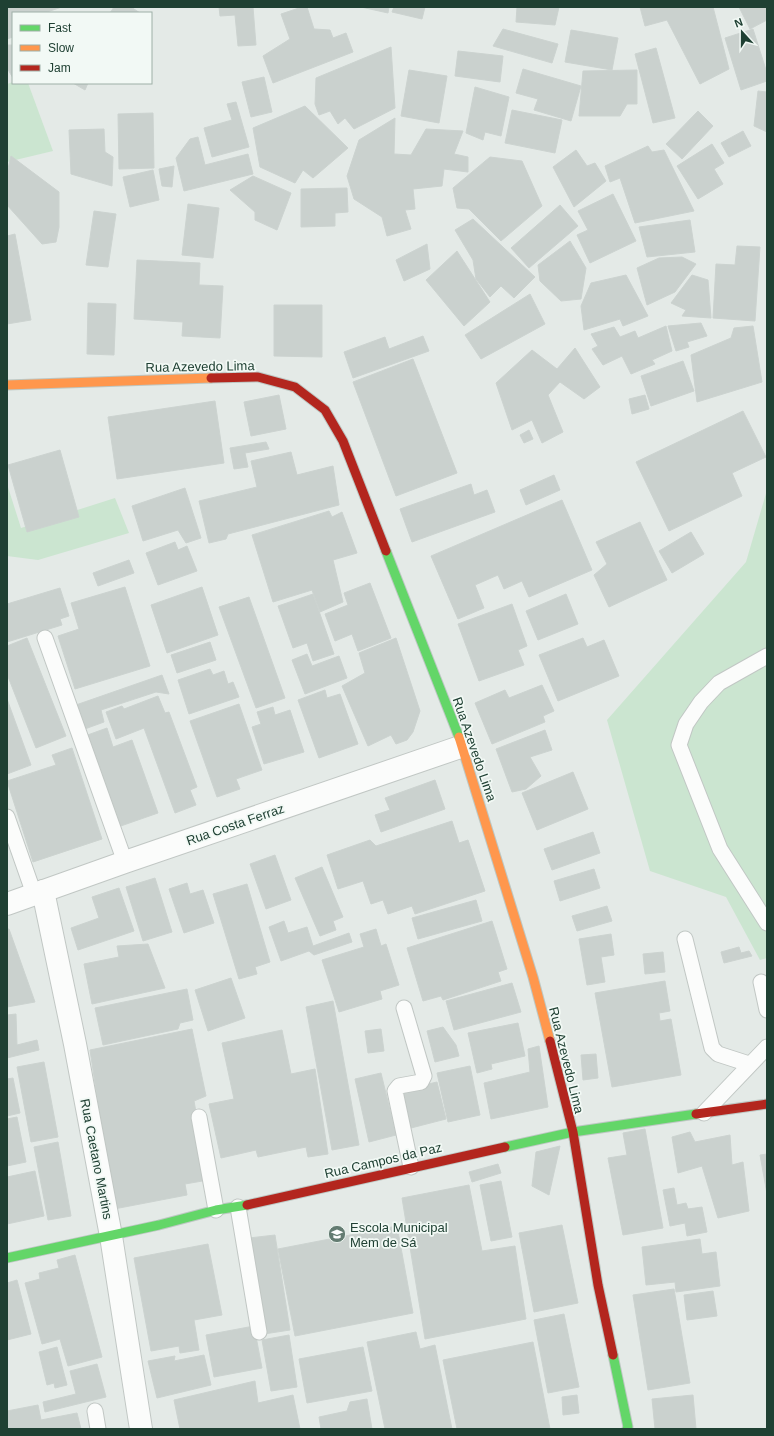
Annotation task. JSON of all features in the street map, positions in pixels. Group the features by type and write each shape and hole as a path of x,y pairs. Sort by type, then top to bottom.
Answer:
{"street":[{"name":"Rua Azevedo Lima","path":"7,385 258,377 295,387 325,410 343,441 463,746 532,977 572,1132 598,1285 628,1428"},
{"name":"Rua Costa Ferraz","path":"7,904 463,746"},
{"name":"Rua Caetano Martins","path":"38,892 75,1044 111,1236 141,1429"},
{"name":"Rua Campos da Paz","path":"7,1258 159,1225 216,1210 238,1207 572,1132 767,1104"}],"lane":[{"path":"45,638 125,862"},
{"path":"767,656 719,683 701,702 686,724 679,745 720,849 767,924"},
{"path":"7,817 38,892"},
{"path":"685,939 712,1048 718,1054 749,1064"},
{"path":"761,982 767,1010"},
{"path":"404,1008 424,1076 421,1082 399,1086 395,1091 411,1167"},
{"path":"704,1113 749,1064 767,1047"},
{"path":"199,1117 216,1210"},
{"path":"238,1207 259,1332"},
{"path":"95,1412 98,1429"}],"green space":[{"path":"12,82 12,84 28,84 53,151 7,162 7,84"},
{"path":"7,484 21,528 115,498 129,533 38,560 7,556"},
{"path":"767,490 767,958 760,960 726,897 650,871 607,720 746,562"}],"building":[{"path":"7,7 62,7 47,12 12,12 12,37 7,39"},
{"path":"114,7 131,7 138,12 111,12"},
{"path":"219,7 253,7 256,45 238,46 235,15 220,16"},
{"path":"302,7 307,7 314,29 330,30 333,38 346,33 353,52 273,83 263,56 290,39 281,14"},
{"path":"361,7 389,7 388,13"},
{"path":"394,7 425,7 422,19 392,12"},
{"path":"517,7 559,7 555,25 516,22"},
{"path":"640,7 713,7 729,69 700,84 667,20 645,26"},
{"path":"739,7 767,7 767,20 750,29"},
{"path":"503,29 558,44 552,63 493,46"},
{"path":"753,29 767,73 767,81 741,90 725,38"},
{"path":"571,30 618,38 612,70 565,62"},
{"path":"7,45 12,45 12,76 7,68"},
{"path":"391,47 395,108 354,129 345,118 338,124 330,111 319,115 315,104 316,78"},
{"path":"656,48 675,118 653,123 635,54"},
{"path":"458,51 503,56 500,82 455,76"},
{"path":"523,69 581,86 571,121 534,110 538,99 516,93"},
{"path":"409,70 447,76 439,123 401,116"},
{"path":"637,70 637,104 627,104 620,116 579,116 583,71"},
{"path":"264,77 272,112 251,117 242,82"},
{"path":"75,84 88,84 85,90"},
{"path":"475,87 509,97 501,136 485,132 483,140 466,133"},
{"path":"758,91 767,92 767,132 754,126"},
{"path":"236,102 249,147 212,157 204,128 232,120 227,104"},
{"path":"305,106 348,148 313,178 303,170 295,183 260,167 253,128"},
{"path":"512,110 562,120 555,153 505,143"},
{"path":"698,111 713,126 682,159 666,144"},
{"path":"153,113 154,168 119,169 118,114"},
{"path":"395,118 394,154 411,155 426,129 463,131 454,154 468,157 468,172 444,169 442,186 413,189 415,209 405,210 411,229 387,236 382,217 354,199 347,176 359,140"},
{"path":"104,129 105,152 113,157 112,186 71,174 69,130"},
{"path":"743,131 751,146 729,157 721,143"},
{"path":"198,137 205,165 248,154 253,174 184,191 176,158 190,139"},
{"path":"712,144 724,163 714,169 723,184 698,199 677,166"},
{"path":"648,146 652,152 664,150 694,211 635,223 620,178 610,182 605,166"},
{"path":"576,150 587,166 595,163 606,181 574,207 553,167"},
{"path":"11,156 59,192 59,227 56,242 42,244 7,205 7,173"},
{"path":"490,157 522,161 542,206 501,241 469,209 457,208 453,188"},
{"path":"174,166 172,187 162,186 159,169"},
{"path":"153,170 159,200 130,207 123,177"},
{"path":"253,176 291,193 277,230 255,220 255,212 230,190"},
{"path":"347,188 348,212 335,213 335,226 301,227 301,189"},
{"path":"613,194 636,241 590,263 577,235 588,230 578,211"},
{"path":"188,204 219,208 213,258 182,255"},
{"path":"560,205 578,226 529,268 511,248"},
{"path":"94,211 116,214 108,267 86,265"},
{"path":"473,219 535,277 514,298 501,286 490,297 476,279 473,260 455,230"},
{"path":"690,220 695,252 647,257 639,227"},
{"path":"15,234 31,320 7,324 7,236"},
{"path":"570,241 586,268 581,299 561,301 540,281 538,265"},
{"path":"427,244 430,269 404,281 396,260"},
{"path":"737,246 760,247 755,321 713,318 716,264 735,265"},
{"path":"457,251 490,302 464,326 426,280"},
{"path":"682,257 696,264 675,292 647,305 637,268 659,258"},
{"path":"137,260 200,263 199,285 223,286 220,338 182,336 183,322 134,319"},
{"path":"626,275 648,316 623,326 620,319 584,330 581,306 591,283"},
{"path":"692,275 708,280 711,318 682,316 686,310 671,303"},
{"path":"530,294 545,324 481,359 465,335"},
{"path":"88,303 116,304 114,355 87,354"},
{"path":"274,305 322,305 322,357 274,356"},
{"path":"701,323 707,336 687,342 689,347 676,351 668,326"},
{"path":"666,326 672,351 652,360 655,364 631,374 622,356 603,365 592,349 598,346 591,334 614,327 620,337 635,331 638,338"},
{"path":"753,326 762,382 697,402 691,355 731,338 734,328"},
{"path":"423,336 429,351 353,378 344,352 385,337 389,349"},
{"path":"575,348 600,387 584,399 560,382 548,395 563,432 542,443 532,420 512,430 496,383 532,350 557,369"},
{"path":"413,359 457,473 396,496 353,382"},
{"path":"683,361 694,391 651,406 641,376"},
{"path":"279,395 286,429 251,436 244,402"},
{"path":"645,395 649,409 632,414 629,399"},
{"path":"215,401 224,463 117,479 108,417"},
{"path":"743,411 766,457 732,473 742,496 669,531 636,462"},
{"path":"529,430 533,439 524,443 520,435"},
{"path":"266,442 269,449 245,453 248,467 234,469 230,448"},
{"path":"60,450 79,517 27,532 8,465"},
{"path":"291,452 297,475 333,466 339,505 228,534 226,539 209,543 199,501 257,487 251,461"},
{"path":"554,475 560,490 526,505 520,490"},
{"path":"471,484 474,495 487,490 495,512 412,542 400,509"},
{"path":"185,488 201,538 186,543 178,530 143,541 132,506"},
{"path":"562,500 592,570 529,597 522,581 504,589 498,575 475,585 484,608 458,619 431,556"},
{"path":"329,511 332,517 342,512 357,553 333,560 343,602 320,612 312,590 273,602 252,535"},
{"path":"640,522 667,580 609,607 594,575 607,564 596,542"},
{"path":"691,532 704,554 672,573 659,551"},
{"path":"175,542 178,550 187,546 197,571 158,585 146,553"},
{"path":"129,560 134,573 98,586 93,573"},
{"path":"370,583 391,638 358,651 352,634 335,641 325,614 348,605 344,593"},
{"path":"125,587 150,666 75,689 58,636 79,629 71,603"},
{"path":"202,587 218,635 167,653 151,605"},
{"path":"60,588 69,616 60,619 62,625 7,642 7,604"},
{"path":"313,594 334,654 313,661 307,643 293,648 278,606"},
{"path":"566,594 578,624 538,640 526,611"},
{"path":"249,597 285,698 256,708 219,607"},
{"path":"512,604 527,646 518,650 524,665 479,681 458,624"},
{"path":"27,638 66,736 36,748 7,674 7,646"},
{"path":"396,638 420,711 413,732 407,740 396,744 391,735 368,746 342,686 365,673 359,653"},
{"path":"583,638 587,647 604,640 619,676 558,701 539,655"},
{"path":"210,642 216,660 177,673 171,655"},
{"path":"307,654 312,666 339,656 347,678 305,694 292,660"},
{"path":"210,669 213,675 224,671 228,684 233,682 239,697 189,714 178,680"},
{"path":"162,675 169,694 156,692 101,710 104,722 82,730 73,706"},
{"path":"542,685 554,711 543,716 545,722 492,744 475,703 505,690 509,698"},
{"path":"325,690 327,698 340,694 358,744 319,758 298,700"},
{"path":"158,696 165,713 169,712 197,787 190,790 196,805 175,813 144,728 116,739 106,712 122,706 124,709"},
{"path":"7,699 31,765 7,774"},
{"path":"239,704 262,770 236,779 240,789 217,797 190,721"},
{"path":"273,707 275,715 290,710 304,752 264,764 252,727 261,724 257,712"},
{"path":"107,728 113,747 132,740 158,813 115,828 82,737"},
{"path":"545,730 552,750 530,757 541,776 526,789 512,792 496,749"},
{"path":"72,748 102,839 33,862 7,781 56,765 52,755"},
{"path":"573,772 588,809 537,830 522,793"},
{"path":"435,780 445,809 381,832 375,815 390,810 385,798"},
{"path":"452,821 459,843 468,840 485,891 415,914 412,906 388,914 383,900 371,904 363,881 338,889 327,855 370,840 376,846"},
{"path":"593,832 600,853 552,870 544,849"},
{"path":"275,855 291,900 266,909 250,864"},
{"path":"322,867 343,917 333,921 336,930 320,936 295,878"},
{"path":"594,869 600,888 560,901 554,881"},
{"path":"155,878 172,932 143,941 126,887"},
{"path":"187,883 190,894 203,890 214,923 184,933 169,889"},
{"path":"247,884 270,962 255,967 257,974 239,979 213,894"},
{"path":"119,888 134,931 78,950 71,928 99,918 92,897"},
{"path":"476,900 482,921 418,939 412,918"},
{"path":"607,906 612,921 577,931 572,916"},
{"path":"284,921 288,933 307,927 313,946 349,933 352,942 314,955 309,951 281,961 269,927"},
{"path":"492,921 507,969 498,972 501,981 443,1000 441,996 423,1001 407,948"},
{"path":"7,929 9,929 35,1002 7,1007"},
{"path":"376,929 381,946 386,944 399,985 380,991 382,999 339,1012 322,960 364,947 360,934"},
{"path":"611,934 614,955 601,957 605,982 587,985 579,939"},
{"path":"148,944 165,988 92,1004 84,964 119,957 117,946"},
{"path":"739,947 741,953 749,951 752,956 724,963 721,952"},
{"path":"663,952 665,972 645,974 643,954"},
{"path":"231,978 245,1018 208,1031 195,990"},
{"path":"665,981 670,1011 659,1013 660,1021 671,1019 681,1075 612,1087 595,993"},
{"path":"512,983 521,1012 454,1030 446,1001"},
{"path":"187,989 193,1020 180,1023 178,1029 103,1045 95,1008"},
{"path":"333,1001 359,1145 332,1150 306,1007"},
{"path":"16,1014 17,1045 37,1040 39,1050 7,1058 7,1015"},
{"path":"518,1023 525,1056 491,1064 492,1069 477,1073 468,1033"},
{"path":"443,1027 456,1045 459,1056 435,1062 427,1031"},
{"path":"192,1029 206,1096 194,1101 208,1180 185,1184 187,1195 114,1209 90,1050"},
{"path":"381,1029 384,1051 368,1053 365,1031"},
{"path":"282,1030 291,1074 315,1069 328,1154 308,1157 306,1147 258,1157 256,1150 221,1158 209,1104 234,1099 222,1043"},
{"path":"539,1046 548,1107 491,1119 484,1083 530,1072 528,1049"},
{"path":"596,1054 598,1078 583,1080 581,1055"},
{"path":"44,1062 58,1137 31,1142 17,1067"},
{"path":"470,1066 480,1115 448,1122 437,1073"},
{"path":"381,1073 396,1135 369,1142 355,1079"},
{"path":"13,1078 20,1113 7,1116 7,1079"},
{"path":"437,1082 446,1119 411,1128 402,1090"},
{"path":"17,1117 26,1162 7,1166 7,1119"},
{"path":"645,1129 663,1228 623,1235 608,1158 627,1155 623,1133"},
{"path":"690,1132 695,1142 730,1135 732,1165 743,1162 749,1211 718,1218 702,1166 678,1173 672,1137"},
{"path":"58,1142 71,1216 48,1220 34,1147"},
{"path":"560,1146 549,1195 532,1186 536,1152"},
{"path":"767,1154 767,1194 760,1155"},
{"path":"498,1164 501,1173 472,1182 469,1172"},
{"path":"35,1171 44,1216 7,1224 7,1177"},
{"path":"501,1181 512,1237 491,1241 480,1185"},
{"path":"469,1185 482,1251 515,1246 526,1319 425,1339 402,1198"},
{"path":"674,1188 677,1205 686,1203 688,1209 702,1207 707,1232 687,1236 685,1223 670,1226 663,1190"},
{"path":"562,1225 578,1303 534,1312 519,1233"},
{"path":"397,1226 413,1313 295,1336 278,1249"},
{"path":"275,1235 290,1330 264,1334 249,1238"},
{"path":"700,1239 702,1254 716,1252 720,1286 676,1292 675,1282 646,1285 642,1247"},
{"path":"208,1244 222,1315 194,1320 199,1350 180,1353 179,1346 151,1351 134,1258"},
{"path":"75,1255 102,1357 68,1366 60,1339 42,1344 25,1283 40,1279 39,1273 59,1268 57,1260"},
{"path":"17,1280 31,1334 7,1340 7,1283"},
{"path":"674,1289 690,1383 648,1390 633,1295"},
{"path":"713,1291 717,1316 687,1320 684,1295"},
{"path":"564,1314 579,1387 548,1393 534,1320"},
{"path":"254,1326 262,1368 214,1377 206,1335"},
{"path":"416,1332 420,1349 435,1345 452,1429 385,1429 367,1342"},
{"path":"289,1335 297,1387 271,1391 262,1340"},
{"path":"533,1342 550,1429 457,1429 443,1360"},
{"path":"57,1347 67,1385 55,1388 54,1383 47,1385 39,1352"},
{"path":"363,1347 372,1391 307,1403 299,1359"},
{"path":"204,1355 211,1385 157,1398 148,1361 175,1356 174,1361"},
{"path":"97,1364 106,1397 45,1412 43,1402 76,1394 70,1371"},
{"path":"255,1381 258,1403 293,1395 300,1429 180,1429 174,1400"},
{"path":"577,1395 579,1413 563,1415 562,1397"},
{"path":"693,1395 696,1429 655,1429 652,1399"},
{"path":"367,1399 372,1429 321,1429 319,1417 347,1411 350,1402"},
{"path":"38,1405 41,1420 77,1413 81,1429 7,1429 7,1411"}],"traffic: fast":[{"path":"386,551 459,737"},
{"path":"505,1147 573,1132 696,1114"},
{"path":"7,1258 159,1225 216,1210 247,1205"},
{"path":"613,1355 628,1427 627,1429"}],"traffic: slow":[{"path":"7,385 211,378"},
{"path":"459,737 533,977 550,1041"}],"traffic: jam":[{"path":"211,378 258,377 295,387 325,410 343,441 386,551"},
{"path":"550,1041 573,1132 598,1285 613,1355"},
{"path":"696,1114 767,1104"},
{"path":"247,1205 505,1147"}],"place":[{"name":"Escola Municipal Mem de Sá","path":"337,1234"}]}
